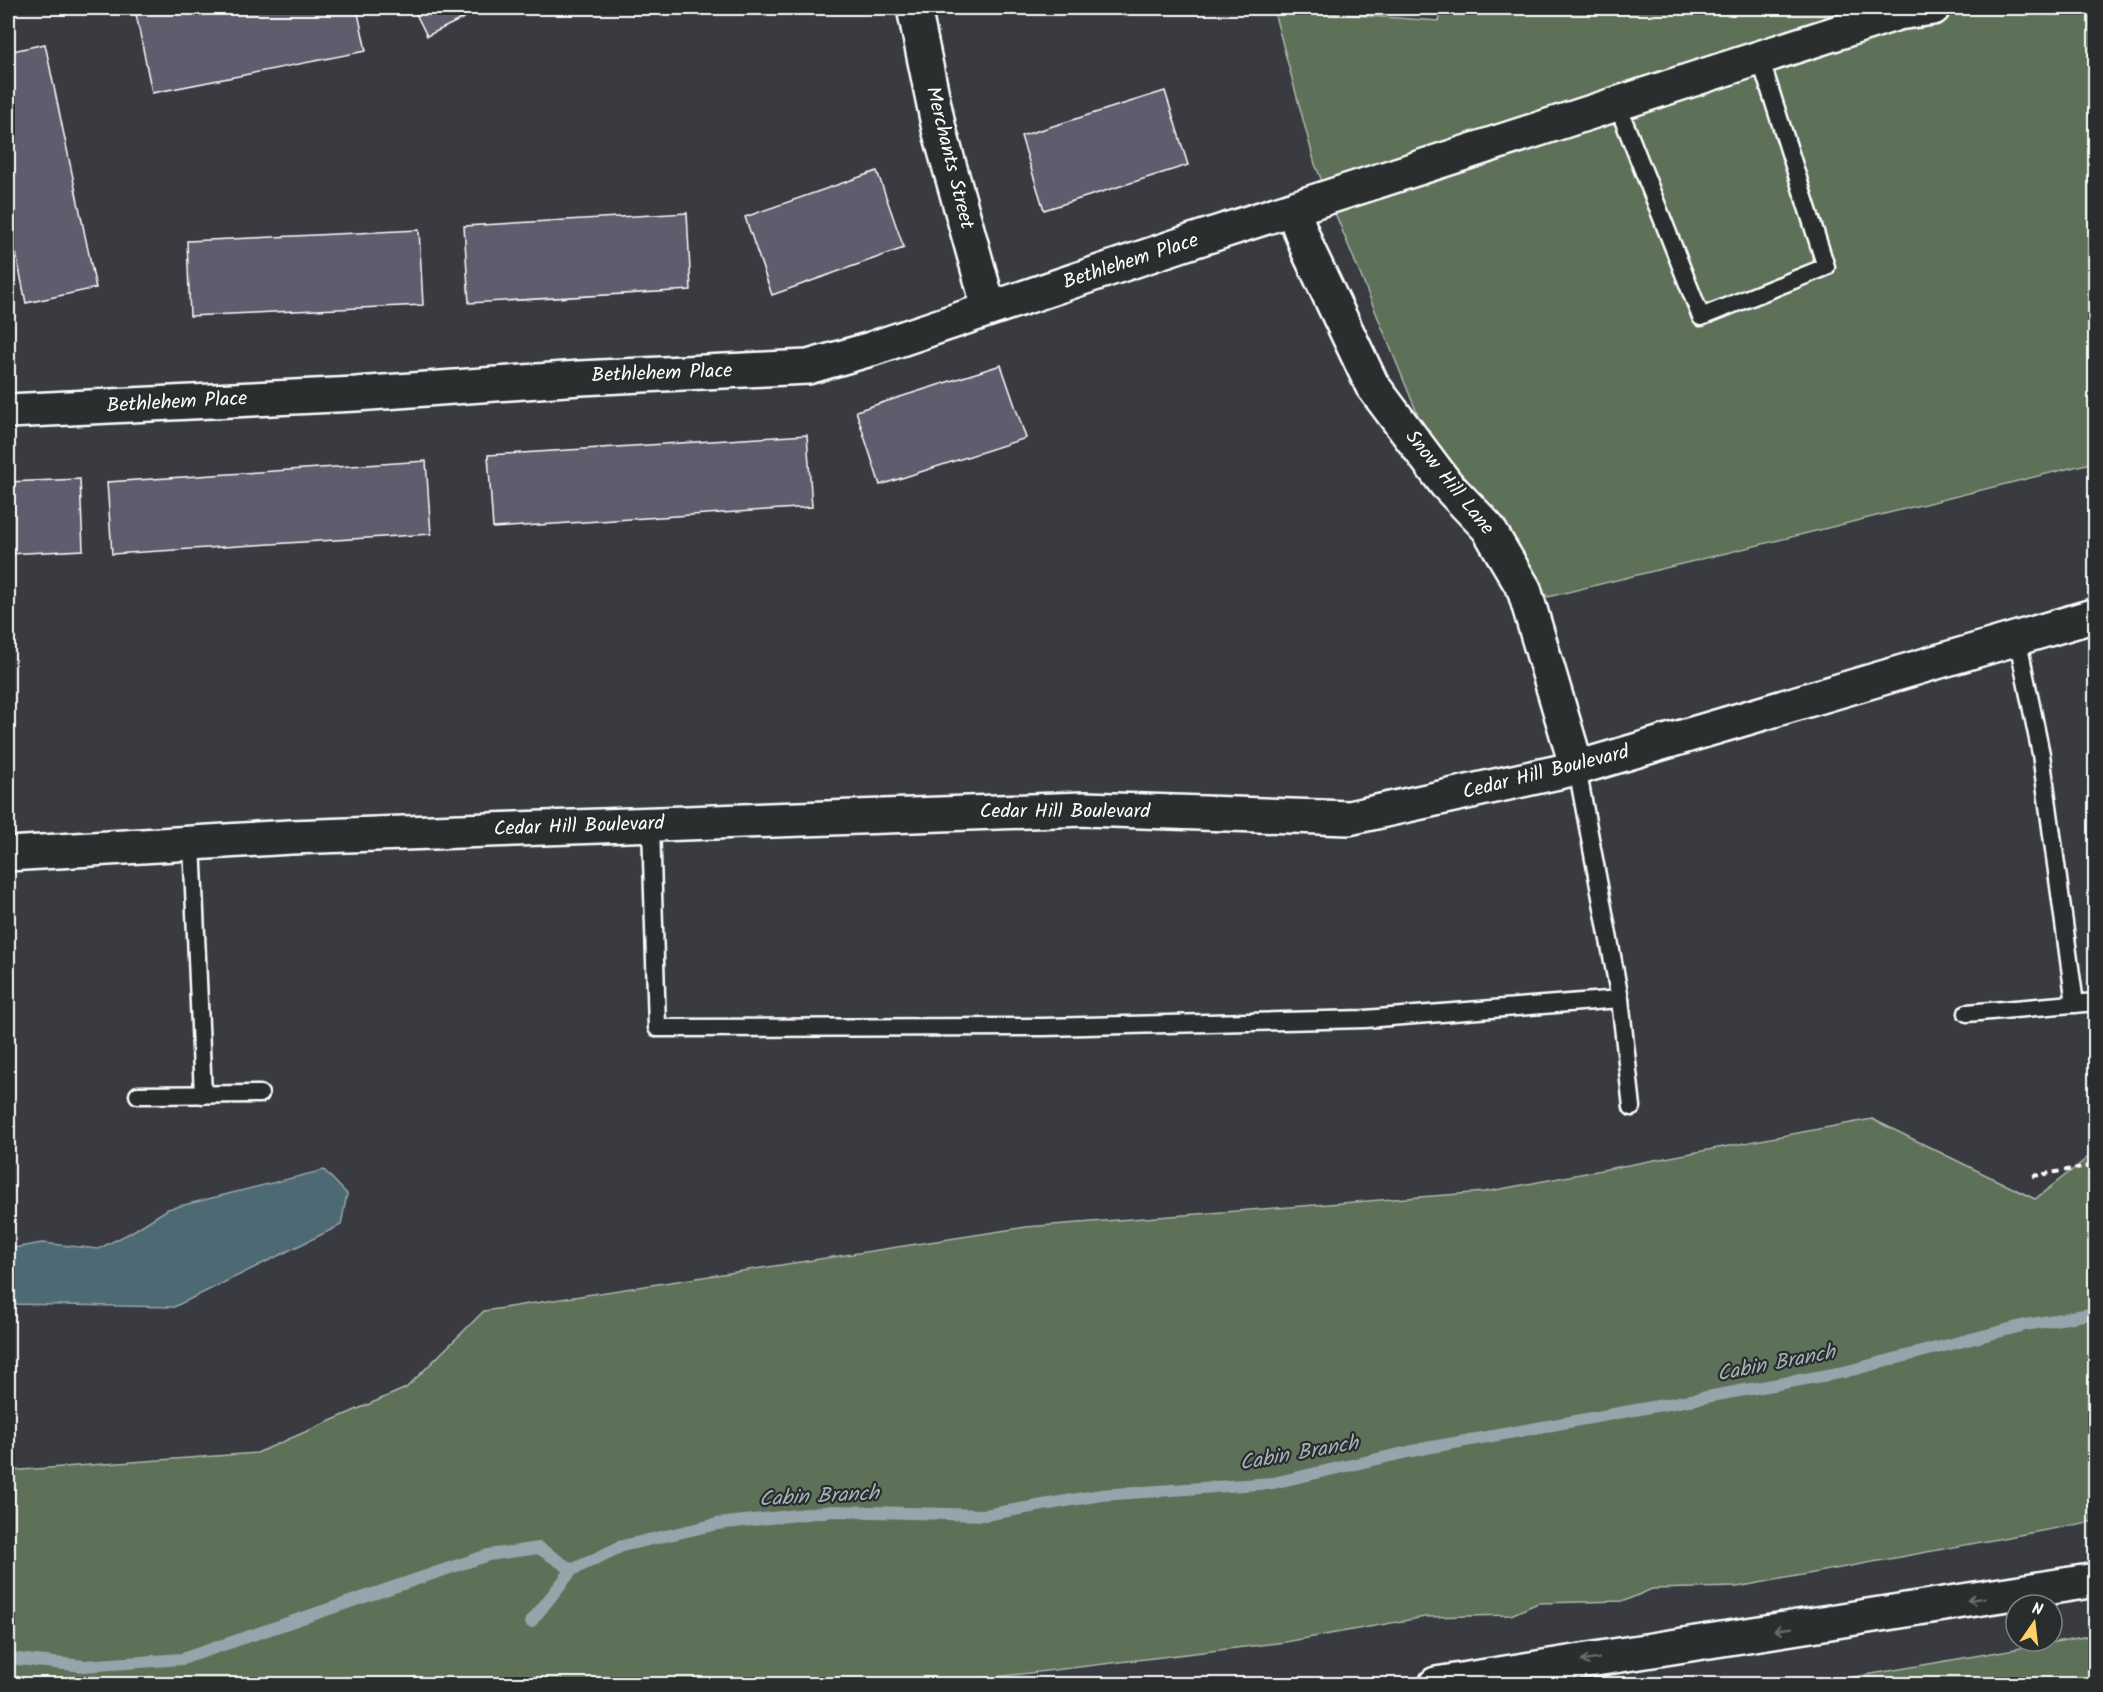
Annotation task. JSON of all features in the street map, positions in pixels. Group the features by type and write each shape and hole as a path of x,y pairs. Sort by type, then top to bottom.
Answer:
{"main road":[{"name":"Merchants Street","path":"914,8 939,129 989,308"},
{"name":"Bethlehem Place","path":"8,411 356,394 580,378 807,367 871,349 989,308 1898,13 1933,8"},
{"name":"Snow Hill Lane","path":"1293,210 1308,250 1372,385 1446,484 1488,528 1524,589 1577,768"},
{"name":"Cedar Hill Boulevard","path":"8,854 291,837 1084,809 1349,818 1577,768 2096,615"},
{"path":"1436,1684 2096,1580"}],"lane":[{"path":"1617,104 1701,317 1826,267 1760,58"},
{"path":"2017,637 2041,753 2075,1004"},
{"path":"1577,768 1620,999 1632,1107"},
{"path":"651,824 657,1028 1044,1027 1365,1019 1620,999"},
{"path":"192,843 203,1095"},
{"path":"1967,1013 2096,1002"},
{"path":"138,1095 260,1094"}],"path":[{"path":"2033,1176 2096,1165"}],"green space":[{"path":"1273,8 1324,8 1326,13 1439,21 1443,8 2095,8 2095,462 1548,597 1495,542 1429,442 1315,164"},
{"path":"1872,1119 2035,1199 2095,1152 2095,1521 1737,1587 1652,1589 1624,1601 1538,1603 1511,1615 1425,1617 1285,1642 939,1684 8,1684 8,1471 257,1453 406,1388 484,1311 1026,1227 1485,1192"},
{"path":"2095,1635 2095,1684 1814,1684 2004,1651 2004,1653 2064,1653 2064,1640"}],"water":[{"path":"324,1170 347,1194 341,1225 174,1307 8,1304 8,1249 42,1243 98,1249 130,1233 168,1209"}],"building":[{"path":"357,8 366,51 152,93 135,9"},
{"path":"413,8 484,8 427,36"},
{"path":"45,44 96,288 26,303 8,213 8,52"},
{"path":"1165,91 1188,165 1044,210 1021,136"},
{"path":"877,171 904,248 772,295 745,217"},
{"path":"687,213 691,290 469,303 464,226"},
{"path":"419,230 423,305 190,316 187,241"},
{"path":"1001,365 1026,438 880,485 856,411"},
{"path":"807,435 812,507 493,528 488,455"},
{"path":"426,461 431,534 112,554 107,482"},
{"path":"80,479 83,550 8,554 8,482"}],"waterway":[{"name":"Cabin Branch","path":"531,1622 572,1570 622,1546 717,1524 833,1511 985,1515 1101,1495 1273,1483 1421,1449 1844,1372 2025,1325 2096,1313"},
{"path":"8,1658 84,1666 182,1659 488,1555 539,1548 572,1570"}]}
